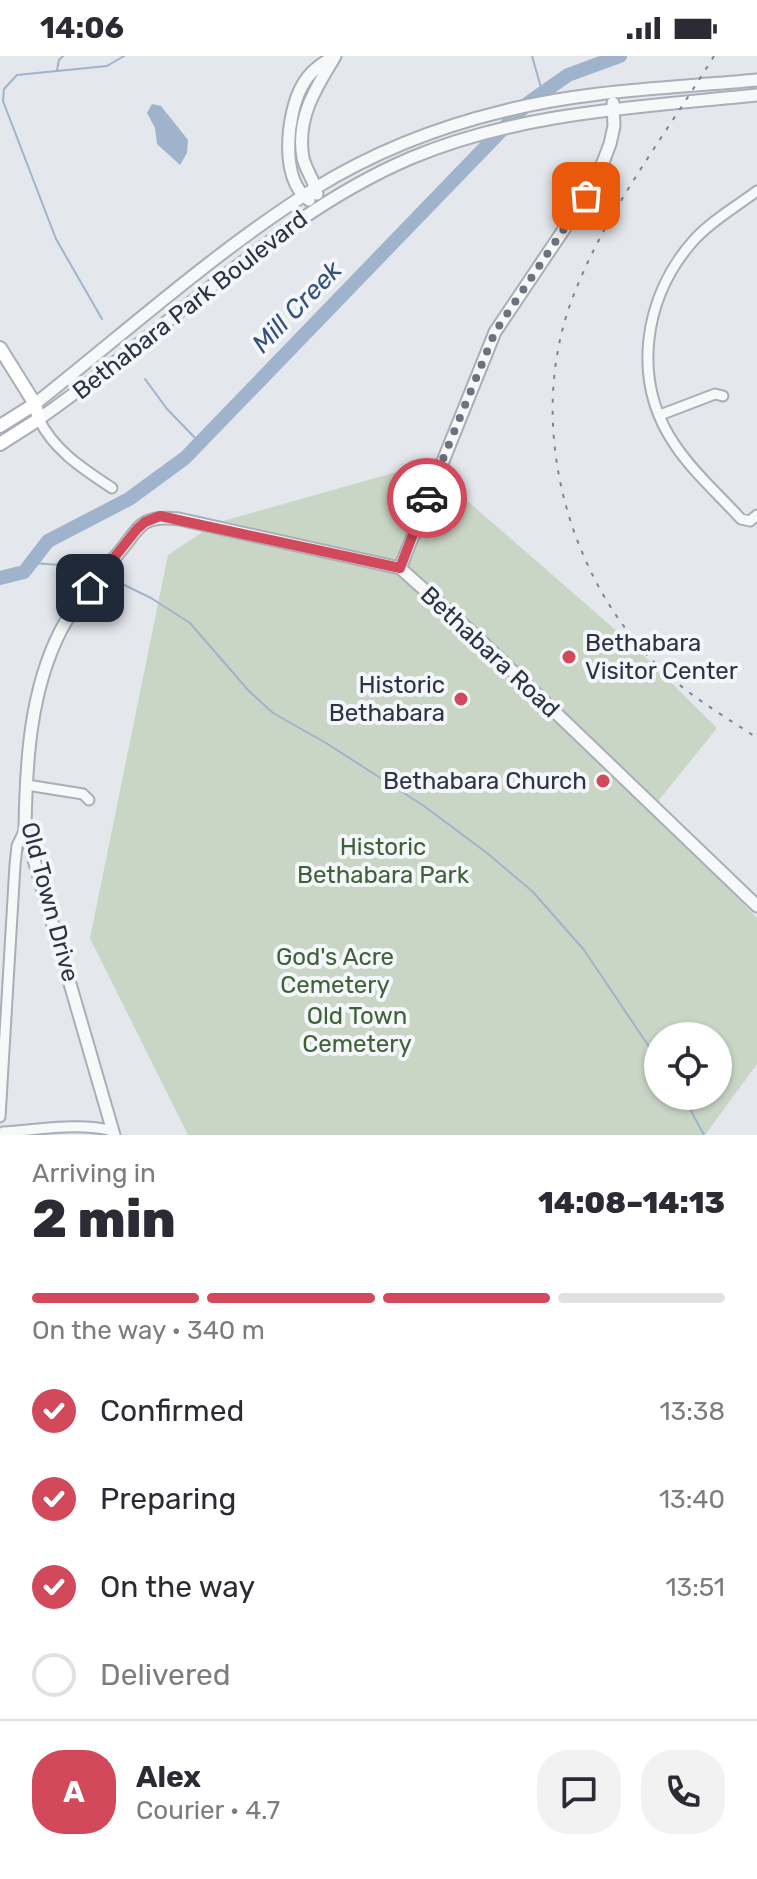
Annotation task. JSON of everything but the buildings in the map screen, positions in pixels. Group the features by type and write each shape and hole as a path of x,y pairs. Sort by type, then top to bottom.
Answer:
{"main road":[{"path":"0,348 35,404 39,419"},
{"name":"Bethabara Park Boulevard","path":"0,426 35,404"},
{"name":"Bethabara Park Boulevard","path":"0,444 39,419"}],"street":[{"path":"318,206 316,188 304,162 302,135 307,107 335,56"},
{"path":"318,206 303,196 293,173 289,157 289,131 294,103 303,84 316,67 335,56"},
{"name":"Bethabara Park Boulevard","path":"35,404 256,228 316,188 377,156 450,126 508,110 570,99 757,80"},
{"path":"400,568 495,332 595,183 614,126 612,94"},
{"name":"Bethabara Park Boulevard","path":"39,419 130,352 266,242 318,206 384,171 431,150 510,126 613,109 757,95"},
{"path":"757,191 696,238 675,264 659,293 649,328 648,369 653,399 674,444 741,519 750,521 757,515"},
{"path":"660,415 715,394 723,396"},
{"path":"39,419 45,432 79,466 112,488"},
{"name":"Bethabara Road","path":"160,516 400,568 477,637 757,906"},
{"name":"Old Town Drive","path":"114,1133 25,829 27,785 32,725 62,628 137,529 160,516"},
{"path":"27,785 83,794 89,800"},
{"path":"0,1117 15,865 17,846 25,829"},
{"path":"0,1135 3,1132 58,1128 101,1128 114,1133"}],"green space":[{"name":"Historic Bethabara Park","path":"425,464 634,646 717,728 651,810 757,918 757,1064 732,1098 732,1022 644,1022 644,1110 723,1110 705,1135 188,1135 90,938 168,555 216,523"}],"water":[{"path":"152,104 161,106 188,140 187,153 180,165 157,144 155,128 147,113"}],"waterway":[{"path":"57,70 63,56"},
{"path":"102,319 56,239 3,101 4,89 17,75 107,66 124,56"},
{"path":"532,56 542,91"},
{"name":"Mill Creek","path":"0,578 24,572 48,541 129,499 185,458 528,103 568,75 620,56"},
{"path":"145,379 167,409 200,443"},
{"path":"33,563 87,567"},
{"path":"110,578 151,598 190,623 248,690 273,713 424,806 533,892 584,950 644,1039"},
{"path":"691,1110 704,1135"}],"railway":[{"path":"714,56 618,206 600,237 571,302 558,349 553,398 555,448 564,497 579,544 600,589 627,631 670,677 757,738"}],"way so far":[{"path":"427,498 495,332 586,196"}],"place":[{"name":"Bethabara Visitor Center","path":"569,657"},
{"name":"Historic Bethabara","path":"461,699"},
{"name":"Bethabara Church","path":"603,781"}],"route":[{"path":"90,588 137,529 160,516 400,568 427,498"}],"park label":[{"name":"God's Acre Cemetery","path":"335,971"},
{"name":"Old Town Cemetery","path":"357,1030"}]}
